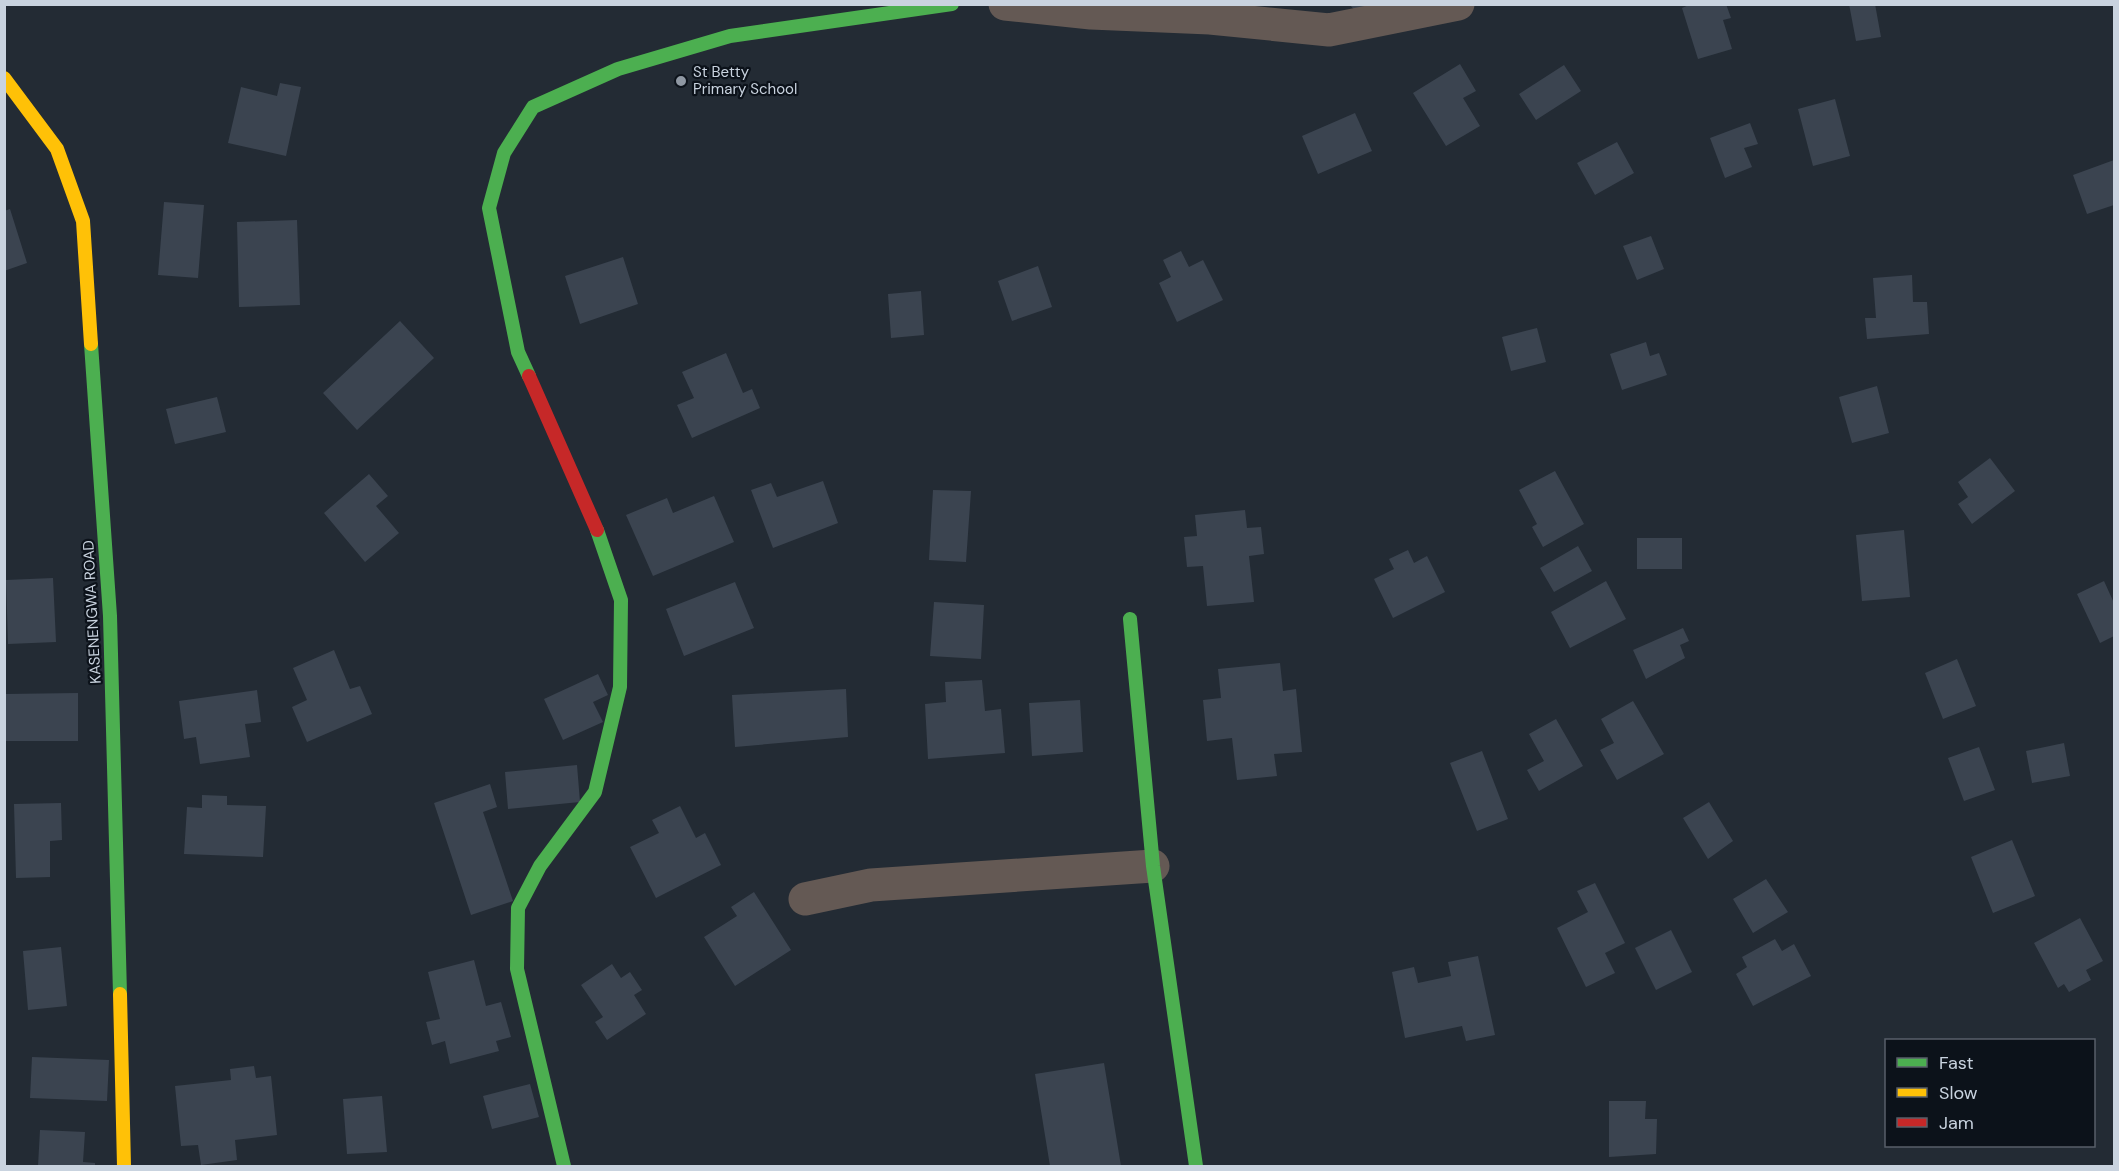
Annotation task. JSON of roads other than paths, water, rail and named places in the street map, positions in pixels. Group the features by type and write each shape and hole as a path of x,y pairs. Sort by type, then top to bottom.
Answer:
{"street":[{"path":"564,1167 517,969 518,908 540,866 595,792 620,687 621,600 596,527 518,352 489,208 504,153 533,107 618,69 730,36 952,4"},
{"path":"1005,4 1092,13 1210,18 1329,30 1458,4"},
{"name":"KASENENGWA ROAD","path":"4,78 57,149 83,221 110,616 124,1167"},
{"path":"1130,619 1153,866 1196,1167"},
{"path":"805,899 871,885 1153,866"}],"place":[{"name":"St Betty Primary School","path":"681,81"}]}
